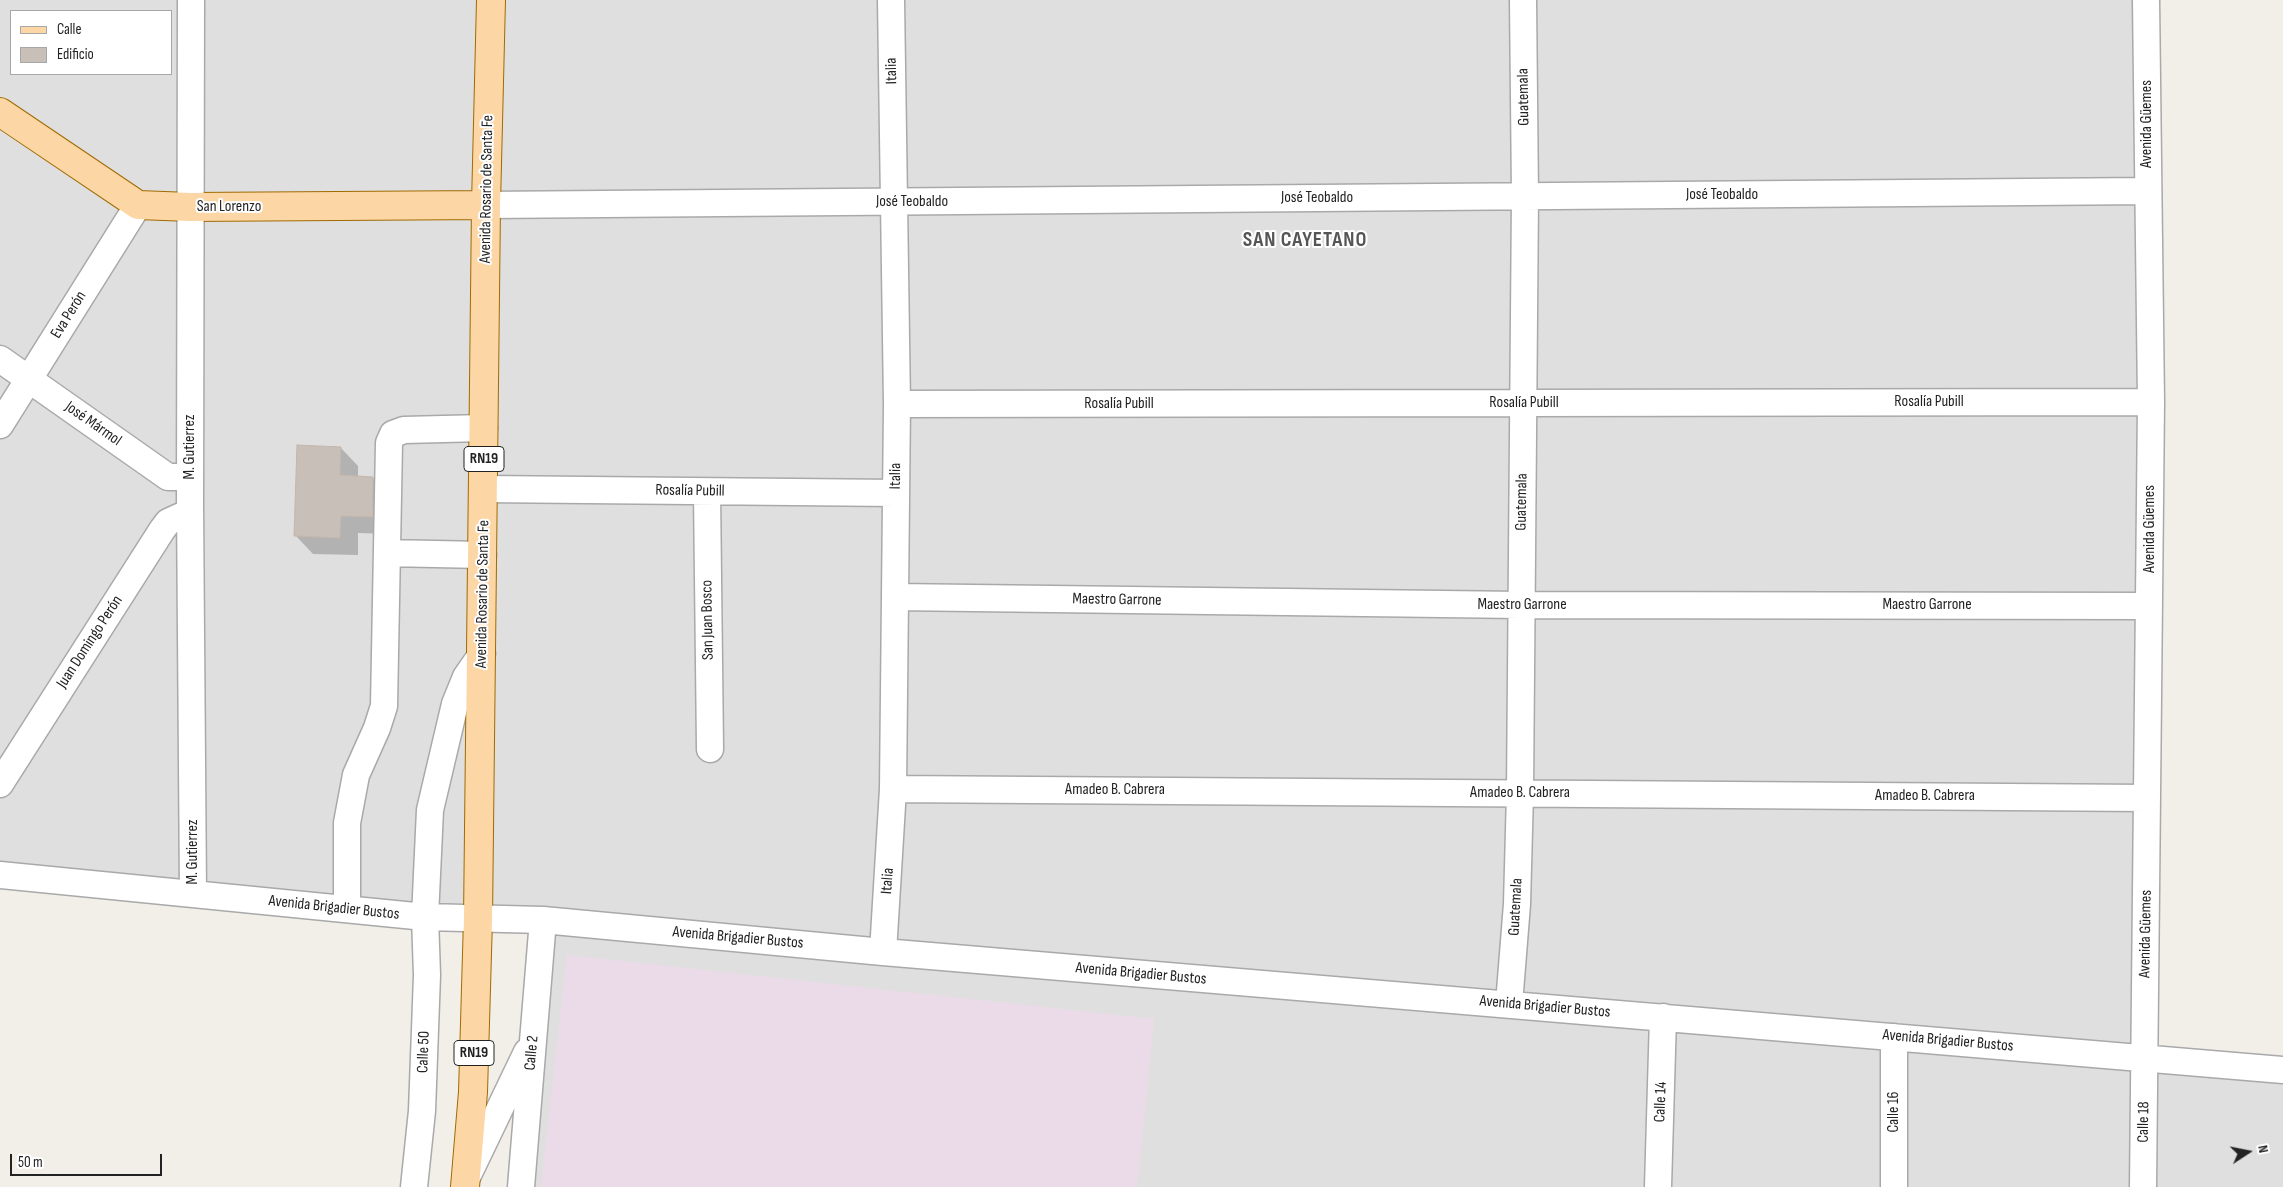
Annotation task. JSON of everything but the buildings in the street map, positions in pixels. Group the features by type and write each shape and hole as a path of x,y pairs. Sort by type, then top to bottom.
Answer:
{"main road":[{"name":"Avenida Rosario de Santa Fe","path":"465,1183 473,1092 478,918 486,205 491,0"},
{"path":"0,112 138,205"},
{"name":"San Lorenzo","path":"138,205 190,207 486,205"}],"street":[{"name":"M. Gutierrez","path":"192,0 190,512 193,894"},
{"name":"Italia","path":"883,952 894,789 897,404 891,0"},
{"name":"Guatemala","path":"1509,1004 1517,904 1520,794 1520,605 1524,404 1525,196 1523,0"},
{"name":"Avenida Güemes","path":"2145,1058 2151,402 2146,0"},
{"name":"José Teobaldo","path":"486,205 2148,191"},
{"name":"Eva Perón","path":"0,425 138,205"},
{"name":"José Mármol","path":"0,359 168,477 190,477"},
{"name":"Rosalía Pubill","path":"897,404 2151,402"},
{"path":"346,909 347,823 356,775 377,728 384,706 389,443 393,434 404,430 484,428"},
{"name":"Rosalía Pubill","path":"484,489 896,493"},
{"name":"San Juan Bosco","path":"707,492 710,749"},
{"name":"Juan Domingo Perón","path":"0,784 162,530 168,522 190,512"},
{"path":"387,553 483,555"},
{"name":"Maestro Garrone","path":"895,597 1520,605 2149,606"},
{"name":"Calle 50","path":"414,1187 422,1111 427,975 425,917 430,810 455,704 466,677 482,654"},
{"name":"Amadeo B. Cabrera","path":"894,789 2147,798"},
{"name":"Avenida Brigadier Bustos","path":"0,875 425,917 543,920 883,952 2283,1070"},
{"name":"Calle 2","path":"521,1187 543,920"},
{"name":"Calle 14","path":"1658,1187 1663,1018"},
{"path":"465,1183 534,1037"},
{"name":"Calle 16","path":"1894,1037 1894,1187"},
{"name":"Calle 18","path":"2143,1187 2145,1058"}],"shaded area":[{"path":"0,0 2146,0 2145,1058 2283,1070 2283,1187 521,1187 543,920 0,875"},
{"path":"567,955 1154,1019 1137,1187 541,1187"}],"district":[{"name":"SAN CAYETANO","path":"1305,241"}]}
